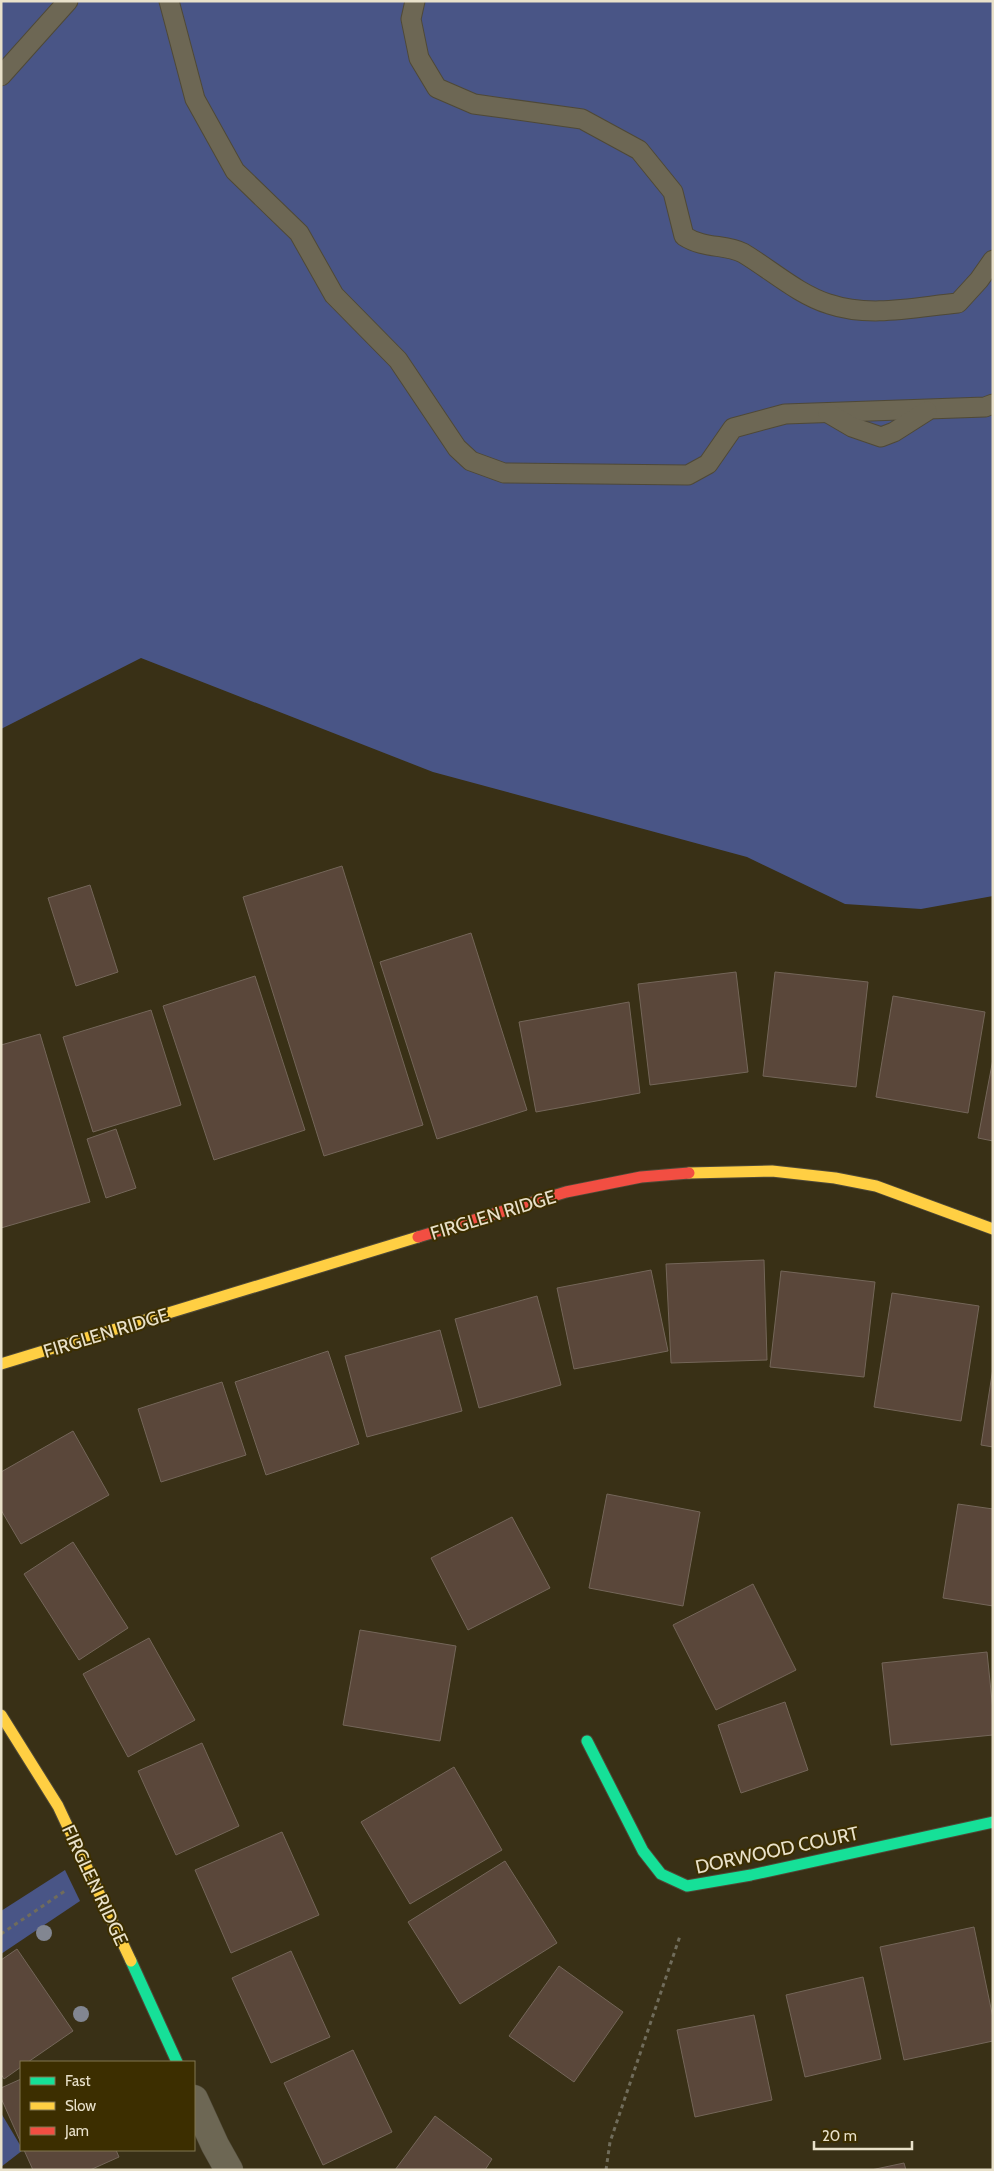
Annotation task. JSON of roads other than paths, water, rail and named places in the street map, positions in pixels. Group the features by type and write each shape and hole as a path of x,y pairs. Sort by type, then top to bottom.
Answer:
{"street":[{"name":"FIRGLEN RIDGE","path":"1,1364 566,1192 641,1177 712,1171 772,1171 835,1178 876,1186 993,1229"},
{"name":"FIRGLEN RIDGE","path":"1,1715 58,1806 177,2061"},
{"name":"DORWOOD COURT","path":"587,1741 643,1851 661,1874 687,1886 993,1822"},
{"path":"195,2101 229,2170"}],"lane":[{"path":"1,76 68,1"},
{"path":"169,1 195,99 235,171 299,233 334,295 398,360 457,448 471,461 504,473 688,475 708,464 733,428 785,414 929,410 985,407 993,404"},
{"path":"415,1 411,19 419,58 437,88 474,104 582,119 639,150 673,192 684,236 695,243 741,252 784,281 827,304 861,312 958,303 979,280 993,260"},
{"path":"826,412 852,427 881,437 894,432 929,410"}]}
